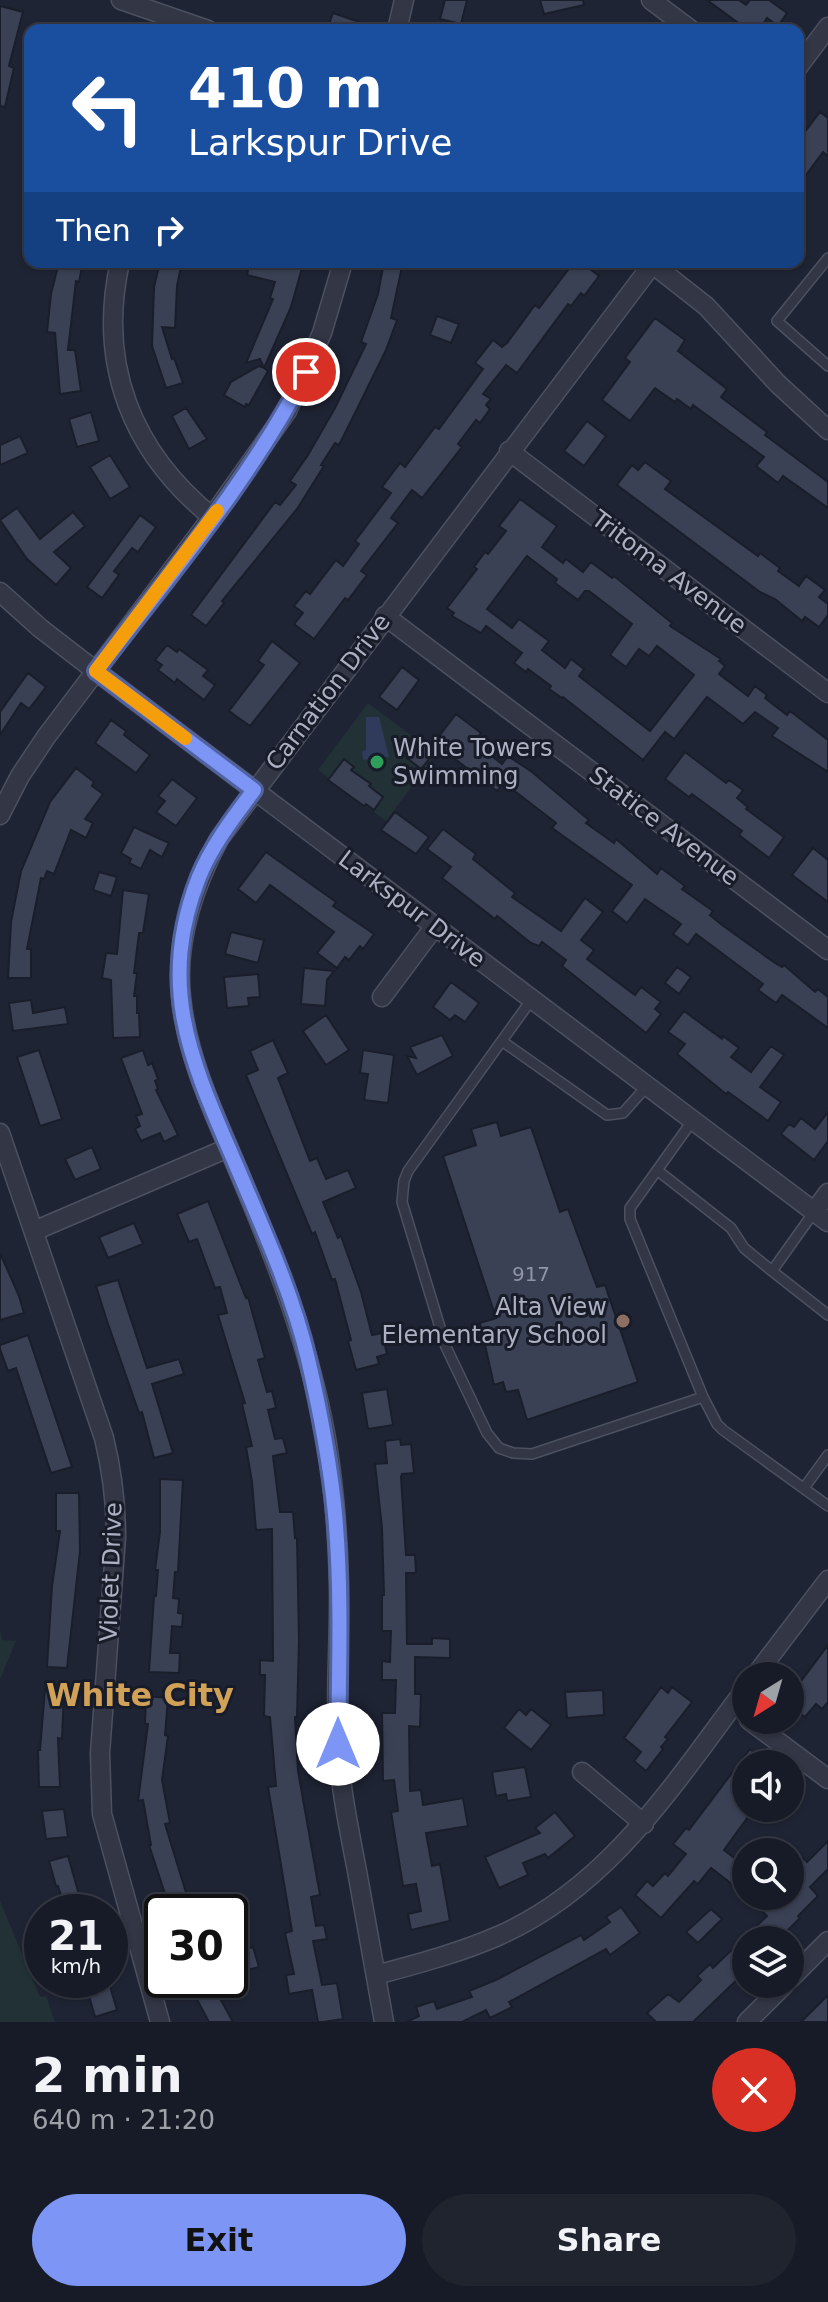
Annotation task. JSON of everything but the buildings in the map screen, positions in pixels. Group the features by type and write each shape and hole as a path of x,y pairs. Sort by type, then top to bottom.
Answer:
{"street":[{"path":"121,0 175,24 181,0"},
{"path":"398,24 404,0"},
{"path":"651,0 683,24"},
{"path":"804,59 828,27"},
{"path":"119,268 114,293 113,329 124,396 151,454 191,500 212,517"},
{"path":"0,815 28,763 212,517 287,411 322,333 341,268"},
{"name":"Carnation Drive","path":"384,2022 346,1810 338,1744 339,1585 326,1438 307,1355 276,1262 197,1075 185,1035 180,993 181,952 187,914 200,875 219,839 649,268"},
{"path":"659,268 706,306 778,384 828,430"},
{"name":"Tritoma Avenue","path":"509,451 828,693"},
{"name":"Larkspur Drive","path":"0,592 96,671 821,1217"},
{"name":"Statice Avenue","path":"385,616 828,950"},
{"path":"382,997 435,926"},
{"name":"Violet Drive","path":"0,1133 104,1438 112,1471 116,1537 100,1753 101,1799 109,1842 160,2022"},
{"path":"34,1231 228,1148"},
{"path":"821,1217 828,1193"},
{"path":"766,1662 828,1580"},
{"path":"376,1975 456,1952 500,1935 531,1919 593,1876 732,1726"},
{"path":"768,1734 828,1779"},
{"path":"582,1772 644,1824"},
{"path":"804,1965 828,1941"},
{"path":"747,2022 771,1998"}],"lane":[{"path":"828,259 777,321 828,366"},
{"path":"532,999 408,1171 404,1181 402,1202 446,1347 487,1433 499,1448 513,1453 532,1454 703,1397"},
{"path":"502,1041 607,1115 623,1113 647,1086"},
{"path":"693,1120 630,1208 630,1219 717,1424 828,1506"},
{"path":"657,1170 731,1228 744,1248 828,1315"},
{"path":"772,1271 821,1217"},
{"path":"804,1488 828,1455"}],"shaded area":[{"name":"White Towers Swimming","path":"368,703 436,754 386,821 318,770"},
{"path":"0,1629 2,1640 16,1641 0,1679"},
{"path":"0,1901 24,1959 24,1998 47,1998 55,2022 0,2022"}],"water":[{"path":"366,717 379,717 389,757 363,760"}],"slow traffic":[{"path":"185,738 96,671 217,511"}],"place":[{"name":"White Towers Swimming","path":"377,762"},
{"name":"Alta View Elementary School","path":"623,1321"}],"district":[{"name":"White City","path":"140,1695"}],"route":[{"path":"306,372 287,411 256,458 96,671 254,790 219,839 200,875 187,914 181,952 180,993 185,1035 197,1075 276,1262 307,1355 326,1438 339,1585 338,1744"}]}
